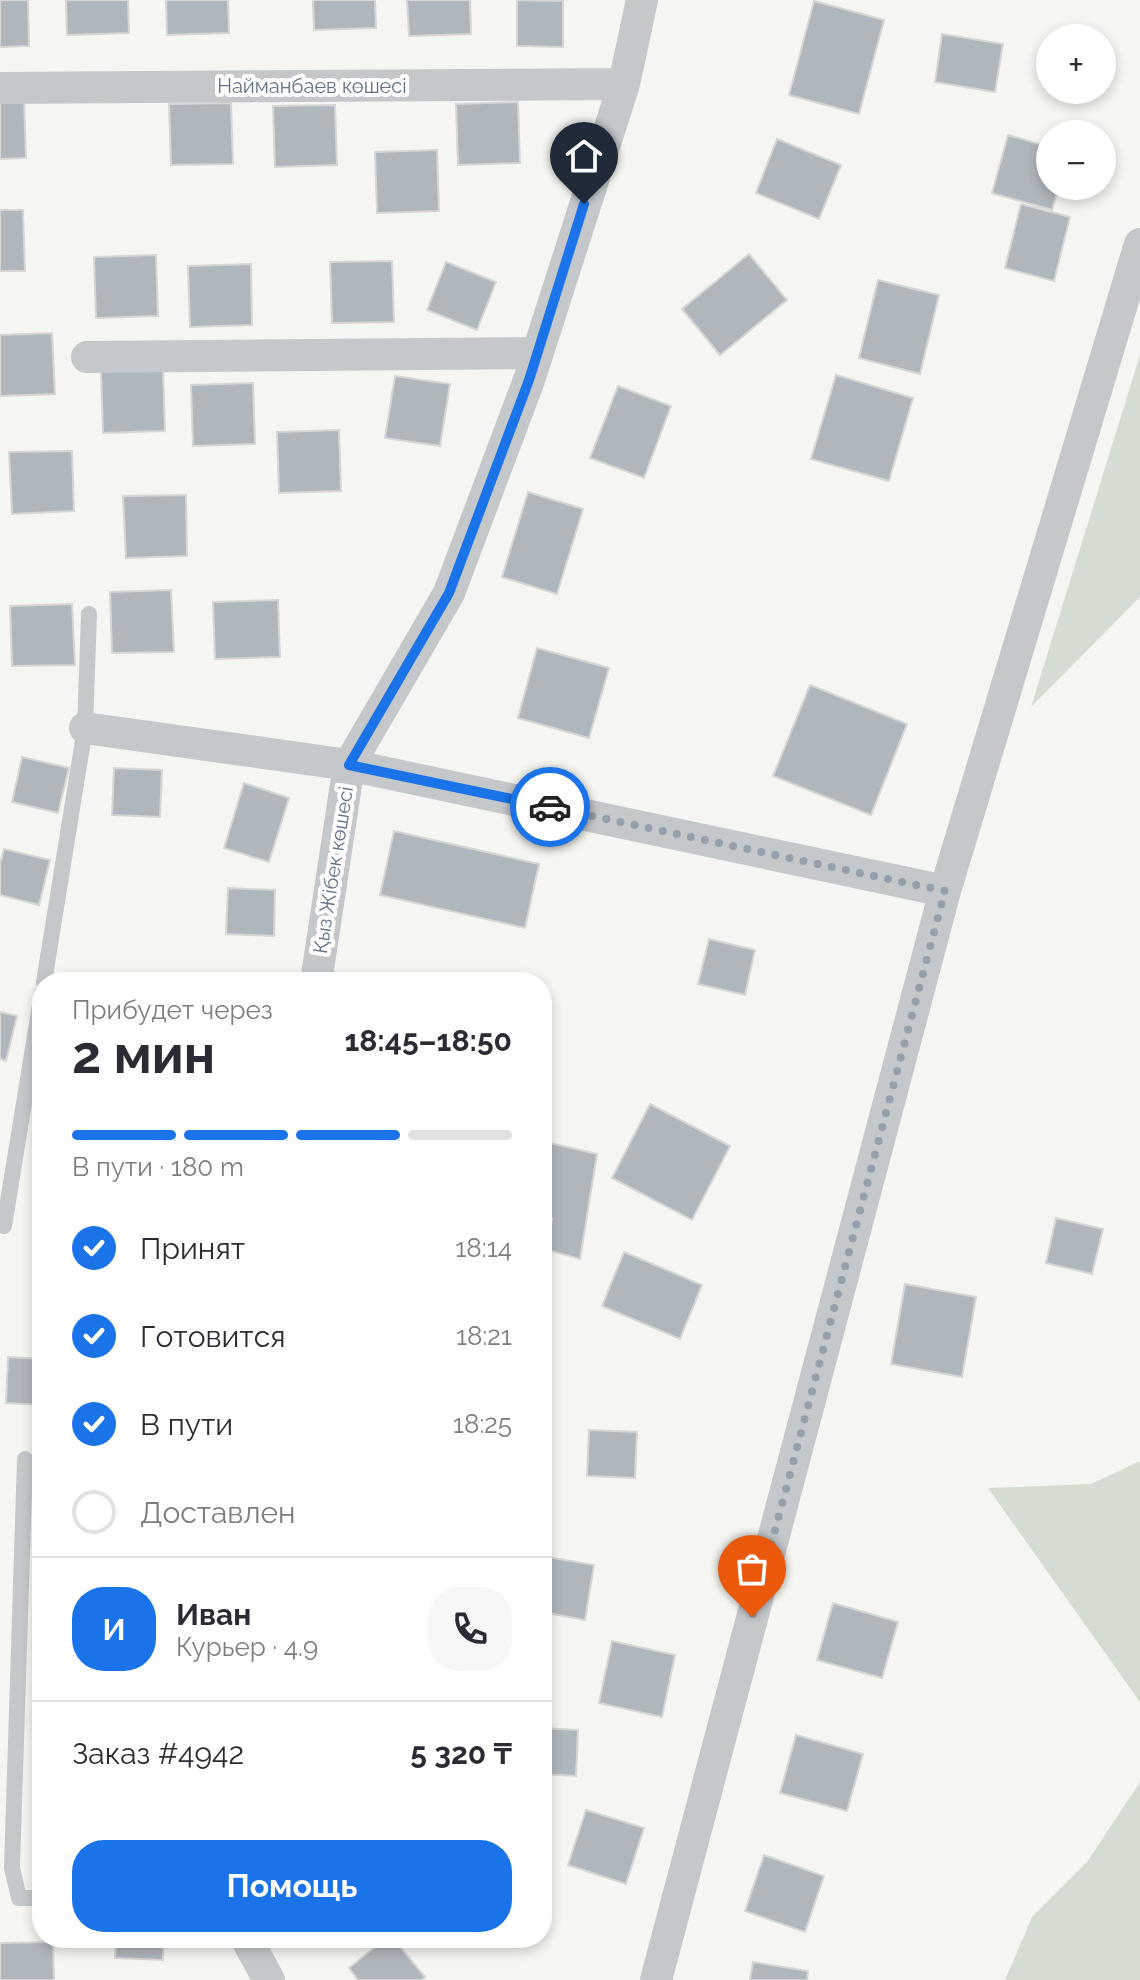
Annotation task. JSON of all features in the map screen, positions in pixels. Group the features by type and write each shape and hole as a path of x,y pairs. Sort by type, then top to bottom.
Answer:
{"street":[{"name":"Қыз Жібек көшесі","path":"318,972 349,765 449,593 537,353 624,84 642,0"},
{"name":"Найманбаев көшесі","path":"0,88 624,84"},
{"path":"656,1980 945,891 1140,244"},
{"path":"87,357 537,353"},
{"path":"85,728 349,765 945,891"},
{"path":"251,1948 269,1980"}],"lane":[{"path":"46,972 85,728 89,614"},
{"path":"4,1226 32,1054"},
{"path":"25,1459 12,1868 19,1898 32,1898"}],"shaded area":[{"path":"1140,355 1140,597 1031,707"},
{"path":"1140,1461 1140,1702 988,1488 1091,1484"},
{"path":"1140,1782 1140,1980 1005,1980 1032,1917 1087,1862"}],"building":[{"path":"0,0 28,0 29,46 0,47"},
{"path":"66,0 128,0 129,33 67,35"},
{"path":"166,0 228,0 229,33 167,35"},
{"path":"313,0 375,0 376,28 314,30"},
{"path":"407,0 470,0 471,34 409,36"},
{"path":"517,0 563,1 563,47 517,46"},
{"path":"814,1 884,20 859,114 789,95"},
{"path":"942,34 1003,44 995,92 935,82"},
{"path":"24,97 26,158 0,159 0,98"},
{"path":"518,102 520,163 458,165 456,104"},
{"path":"231,103 233,164 171,165 169,104"},
{"path":"335,105 337,165 275,167 273,106"},
{"path":"1008,135 1036,143 1036,200 1055,200 1052,210 992,193"},
{"path":"777,139 841,165 819,219 756,193"},
{"path":"437,150 439,211 377,213 375,152"},
{"path":"1021,204 1070,217 1054,281 1005,268"},
{"path":"0,210 23,210 25,271 0,271"},
{"path":"749,254 787,300 720,355 682,309"},
{"path":"156,255 158,316 96,318 94,257"},
{"path":"392,261 394,322 332,323 330,262"},
{"path":"446,262 496,282 477,330 427,310"},
{"path":"251,264 252,325 190,327 188,266"},
{"path":"878,280 939,295 920,374 859,358"},
{"path":"52,333 55,394 0,396 0,335"},
{"path":"163,370 165,431 103,433 101,371"},
{"path":"836,375 913,398 889,481 811,459"},
{"path":"395,376 450,384 440,446 385,438"},
{"path":"253,383 255,444 193,446 191,385"},
{"path":"618,386 671,406 644,478 590,458"},
{"path":"339,430 341,491 279,493 277,432"},
{"path":"72,451 74,511 12,514 9,452"},
{"path":"528,492 583,509 557,594 502,577"},
{"path":"186,495 187,556 126,558 123,496"},
{"path":"171,590 174,652 112,653 110,592"},
{"path":"278,600 280,657 215,659 213,602"},
{"path":"72,604 75,665 12,666 10,606"},
{"path":"537,648 609,668 589,738 518,718"},
{"path":"810,685 907,724 871,815 773,776"},
{"path":"22,757 69,768 58,813 12,802"},
{"path":"114,768 162,770 160,817 112,815"},
{"path":"244,783 289,798 269,862 224,848"},
{"path":"394,831 539,864 525,928 380,895"},
{"path":"4,849 50,860 39,905 0,895 0,864"},
{"path":"228,888 275,890 274,936 226,934"},
{"path":"709,939 755,950 745,995 698,984"},
{"path":"0,1012 17,1016 6,1061 0,1059"},
{"path":"650,1104 730,1146 692,1220 612,1178"},
{"path":"552,1143 597,1154 580,1259 552,1251"},
{"path":"1056,1218 1103,1229 1092,1274 1046,1263"},
{"path":"624,1252 702,1285 680,1339 602,1306"},
{"path":"905,1284 976,1297 962,1377 891,1364"},
{"path":"8,1357 32,1358 32,1404 6,1403"},
{"path":"589,1430 637,1432 635,1478 587,1476"},
{"path":"552,1558 594,1565 585,1620 552,1614"},
{"path":"833,1603 898,1622 882,1678 817,1660"},
{"path":"612,1641 675,1655 662,1717 599,1703"},
{"path":"552,1729 578,1730 576,1776 552,1775"},
{"path":"796,1735 863,1754 847,1811 780,1793"},
{"path":"586,1810 644,1828 626,1884 568,1865"},
{"path":"764,1855 824,1876 805,1932 745,1911"},
{"path":"32,1942 32,1948 53,1948 54,1980 0,1980 0,1943"},
{"path":"116,1948 164,1948 163,1960 115,1958"},
{"path":"374,1948 401,1948 425,1977 422,1980 358,1980 349,1968"},
{"path":"753,1962 808,1971 807,1980 750,1980"}],"way so far":[{"path":"550,807 945,891 752,1617"}],"route":[{"path":"550,807 349,765 449,593 529,380 584,204"}]}
